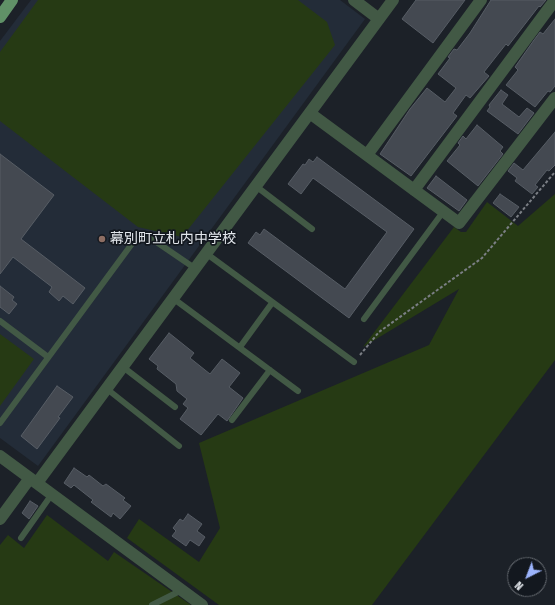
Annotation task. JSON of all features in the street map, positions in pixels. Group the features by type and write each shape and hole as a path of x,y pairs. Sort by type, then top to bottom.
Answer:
{"main road":[{"path":"0,17 12,0"}],"street":[{"path":"354,0 379,19"},
{"path":"0,519 33,481 107,389 311,114 393,0"},
{"path":"367,155 481,0"},
{"path":"414,190 554,0"},
{"path":"311,114 459,223 555,98"},
{"path":"0,456 202,605"}],"lane":[{"path":"257,187 312,229"},
{"path":"364,319 443,212"},
{"path":"0,422 134,241 144,238 152,239 196,269"},
{"path":"207,254 354,362"},
{"path":"174,299 298,391"},
{"path":"240,348 272,303"},
{"path":"0,321 48,357"},
{"path":"123,367 175,407"},
{"path":"232,420 270,370"},
{"path":"107,389 179,446"},
{"path":"21,538 52,494"},
{"path":"152,605 182,590"}],"path":[{"path":"354,362 379,332 482,258 555,172"}],"shaded area":[{"name":"幕別町立札内中学校","path":"31,0 340,0 365,19 38,466 0,438 0,41"}],"green space":[{"path":"38,0 298,0 327,22 335,45 182,237 138,227 0,121 0,52"},
{"path":"555,194 555,360 372,605 219,605 127,538 139,519 199,562 220,528 199,443 429,345 459,289 363,347 454,227 461,232 466,232 487,202 518,226"},
{"path":"0,334 34,359 0,406"},
{"path":"47,515 108,561 114,552 191,605 0,605 0,545 8,535 24,548"}],"building":[{"path":"416,0 465,0 433,43 402,19"},
{"path":"491,0 546,0 540,7 539,6 508,46 506,44 484,72 489,76 470,98 466,95 453,113 457,116 411,176 380,154 410,109 427,88 445,102 456,88 438,74 450,58 448,57 454,49 457,50 470,33"},
{"path":"555,19 555,86 550,92 548,91 535,107 506,85 518,70 515,67 534,40 540,32 543,34"},
{"path":"501,90 508,95 502,104 519,117 527,108 534,113 518,134 487,111 490,107 489,105"},
{"path":"477,125 503,147 500,151 503,154 478,186 447,161 460,145 458,143 463,136 466,139"},
{"path":"555,132 555,165 549,171 547,170 535,185 538,187 532,194 515,181 517,178 508,171 514,163 523,170"},
{"path":"0,154 54,195 21,239 85,288 73,304 63,296 59,301 49,292 52,287 13,257 0,274"},
{"path":"317,157 414,229 349,318 248,243 256,232 260,235 264,229 345,289 387,232 313,178 301,194 288,184 303,164 305,165 309,159 313,162"},
{"path":"436,176 467,200 459,211 427,188"},
{"path":"500,194 519,207 511,217 493,203"},
{"path":"0,286 14,297 12,300 17,304 9,314 0,307"},
{"path":"169,333 194,353 190,358 210,374 222,359 240,373 229,387 243,398 227,421 218,414 201,435 180,419 188,408 183,404 187,399 177,391 176,384 157,369 158,366 149,359"},
{"path":"57,386 73,397 58,417 60,418 37,449 21,436"},
{"path":"74,468 87,477 89,475 103,486 106,484 125,498 123,500 131,506 120,519 113,513 111,517 91,502 93,500 74,485 71,488 64,483"},
{"path":"30,501 38,506 29,519 22,513"},
{"path":"188,514 202,524 197,531 205,537 199,546 190,540 186,546 172,536 176,531 173,528 180,519 183,521"}],"place":[{"name":"幕別町立札内中学校","path":"102,239"}]}
